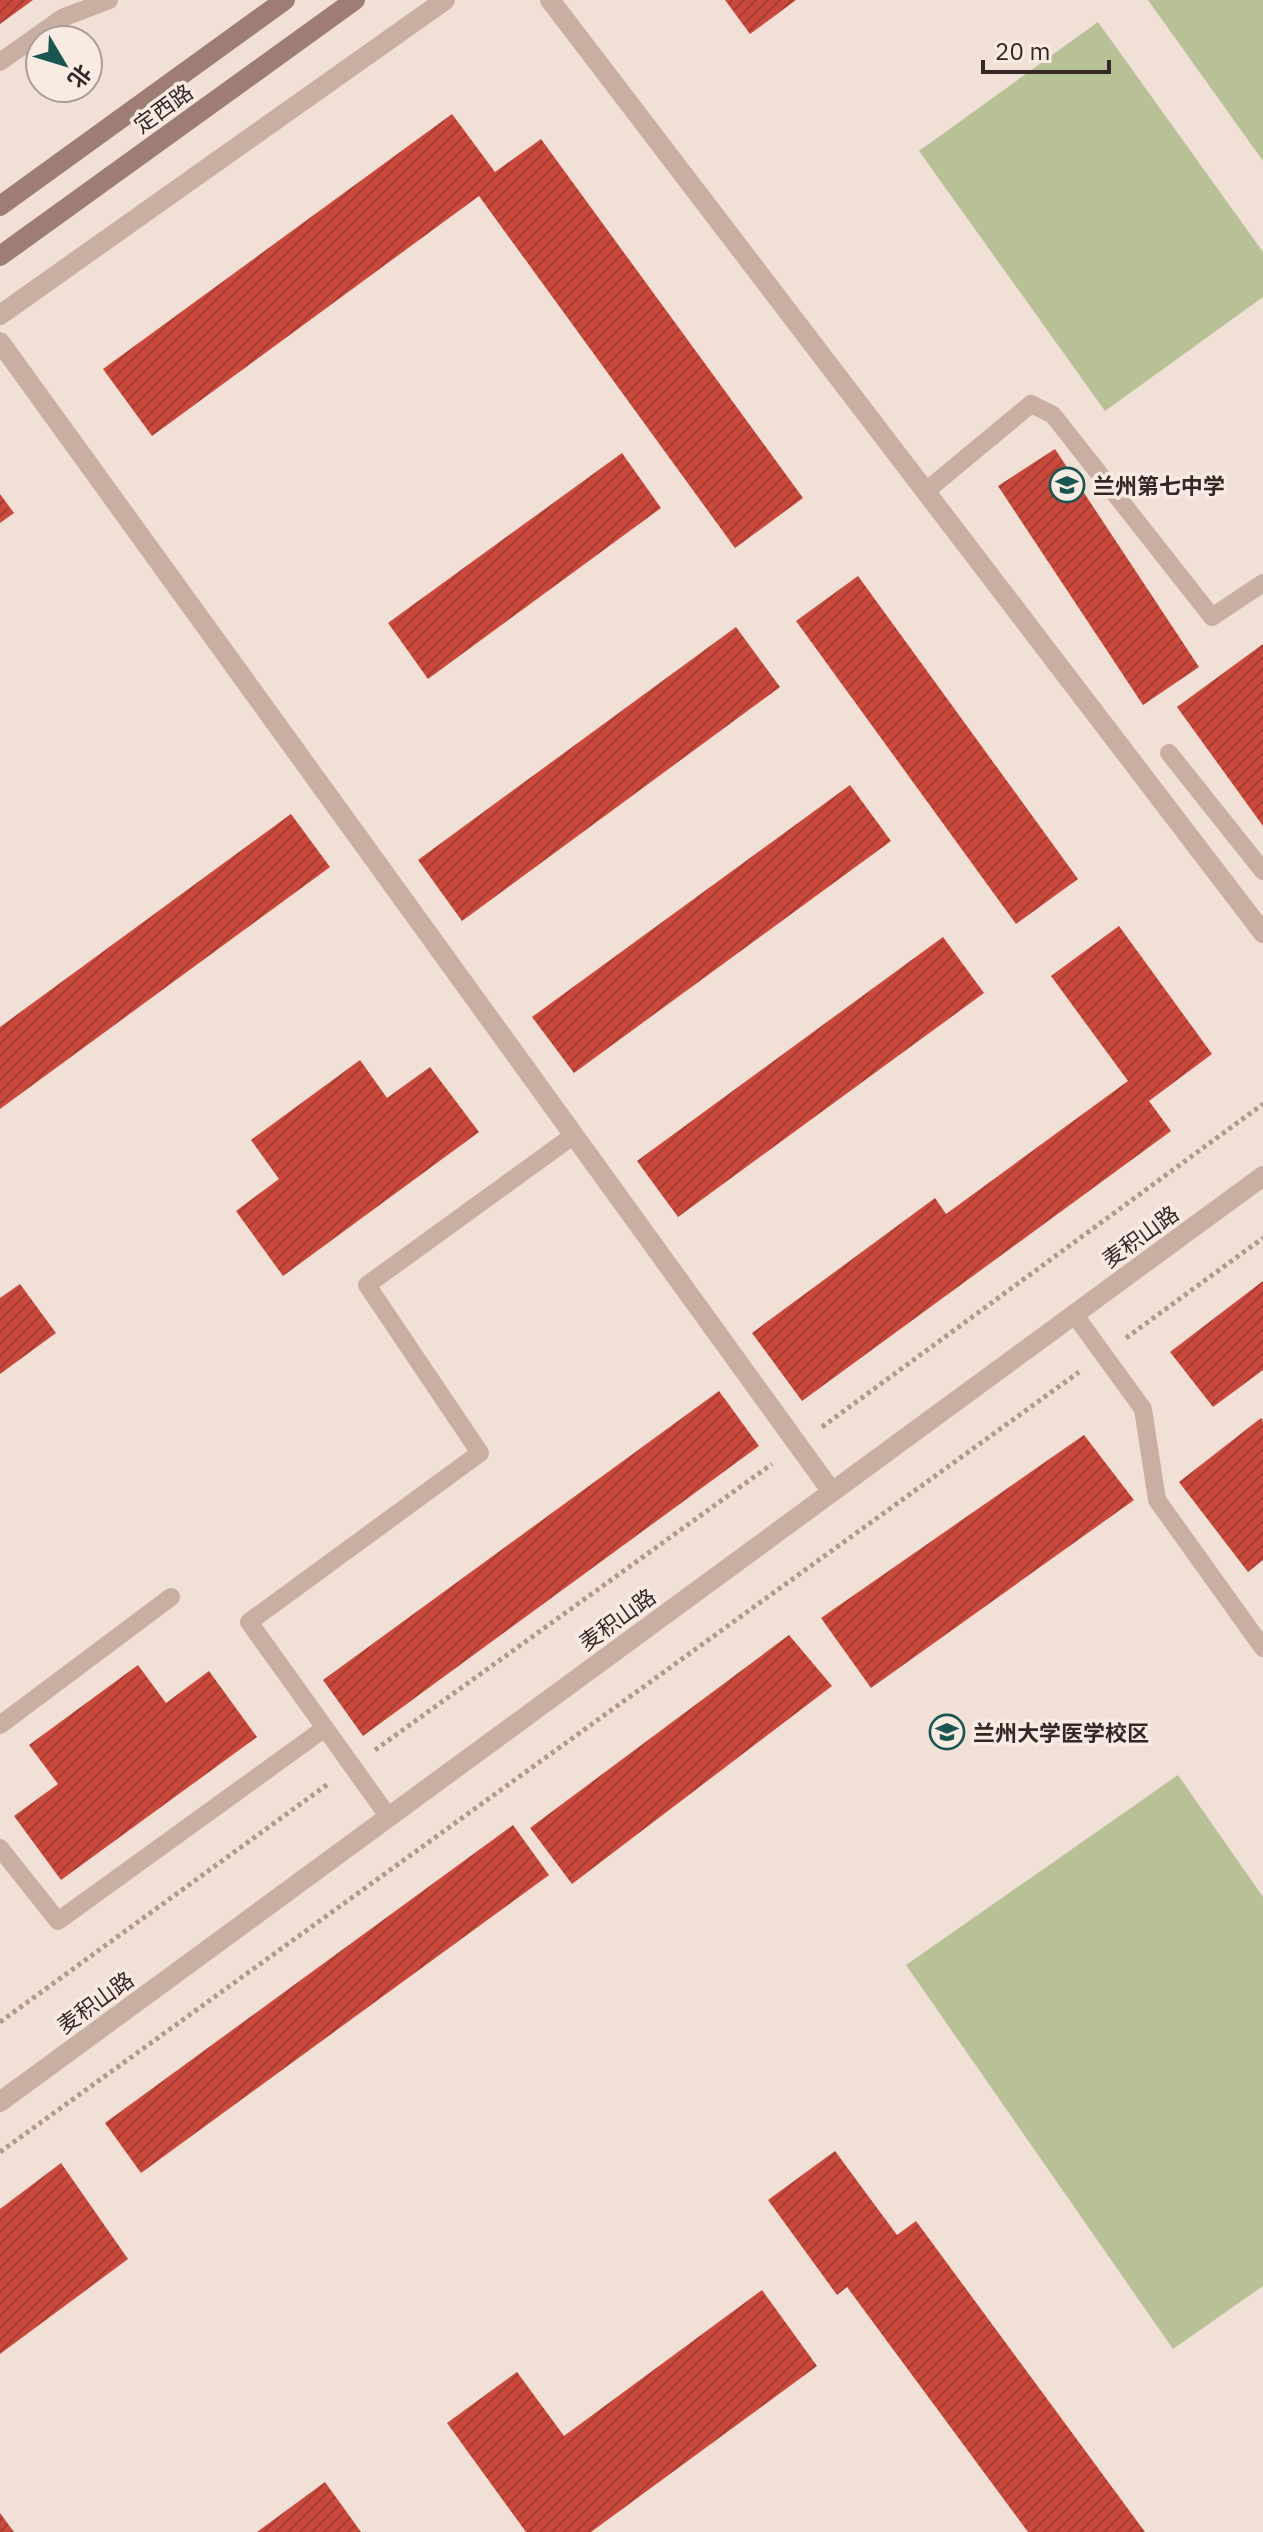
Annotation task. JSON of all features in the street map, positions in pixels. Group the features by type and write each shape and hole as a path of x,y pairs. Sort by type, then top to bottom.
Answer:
{"main road":[{"name":"定西路","path":"0,206 285,0"},
{"name":"定西路","path":"0,256 355,0"}],"street":[{"path":"0,315 445,0"},
{"path":"550,0 1263,933"},
{"path":"0,342 832,1492"},
{"name":"麦积山路","path":"0,2102 1263,1176"}],"lane":[{"path":"0,62 62,18 109,0"},
{"path":"926,491 1031,404 1053,415 1212,617 1263,583"},
{"path":"1169,753 1263,871"},
{"path":"388,1816 249,1622 480,1453 367,1285 574,1135"},
{"path":"1074,1314 1143,1409 1157,1500 1263,1648"},
{"path":"0,1725 171,1597"},
{"path":"0,1848 58,1921 325,1728"}],"path":[{"path":"0,2022 798,1445 1263,1104"},
{"path":"0,2152 1263,1238"}],"green space":[{"path":"1148,0 1263,0 1263,161"},
{"path":"1098,22 1263,252 1263,297 1105,411 919,151"},
{"path":"1178,1775 1263,1897 1263,2286 1173,2349 906,1965"}],"building":[{"path":"0,0 33,0 0,24"},
{"path":"725,0 796,0 750,34"},
{"path":"452,114 495,172 541,139 803,498 735,548 479,196 152,436 103,369"},
{"path":"1055,449 1199,667 1143,705 998,486"},
{"path":"622,453 661,508 428,679 388,623"},
{"path":"0,494 14,513 0,523"},
{"path":"858,576 1078,879 1016,924 796,621"},
{"path":"736,627 780,687 462,921 418,860"},
{"path":"1263,644 1263,826 1177,707"},
{"path":"850,785 891,841 574,1073 532,1017"},
{"path":"291,814 330,867 0,1109 0,1027"},
{"path":"1119,926 1212,1054 1149,1101 1171,1131 802,1401 752,1333 935,1198 946,1214 1128,1081 1051,976"},
{"path":"943,937 984,993 678,1217 637,1161"},
{"path":"360,1060 387,1098 430,1067 479,1132 283,1276 236,1211 279,1179 251,1140"},
{"path":"1263,1281 1263,1370 1213,1407 1170,1352"},
{"path":"20,1284 56,1333 0,1374 0,1298"},
{"path":"719,1391 759,1446 363,1736 323,1680"},
{"path":"1261,1418 1263,1560 1248,1572 1179,1482"},
{"path":"1084,1435 1134,1500 871,1688 821,1618"},
{"path":"789,1635 832,1686 572,1884 530,1828"},
{"path":"138,1665 166,1703 209,1671 257,1737 61,1880 14,1816 58,1784 29,1745"},
{"path":"513,1825 549,1875 141,2173 105,2123"},
{"path":"835,2151 897,2235 916,2221 1145,2532 1028,2532 847,2287 837,2295 768,2200"},
{"path":"61,2163 128,2259 0,2354 0,2209"},
{"path":"762,2290 817,2366 591,2532 526,2532 447,2423 517,2372 564,2436"},
{"path":"325,2482 361,2532 257,2532"},
{"path":"0,2513 14,2532 0,2532"}],"place":[{"name":"兰州第七中学","path":"1067,485"},
{"name":"兰州大学医学校区","path":"947,1732"}]}
